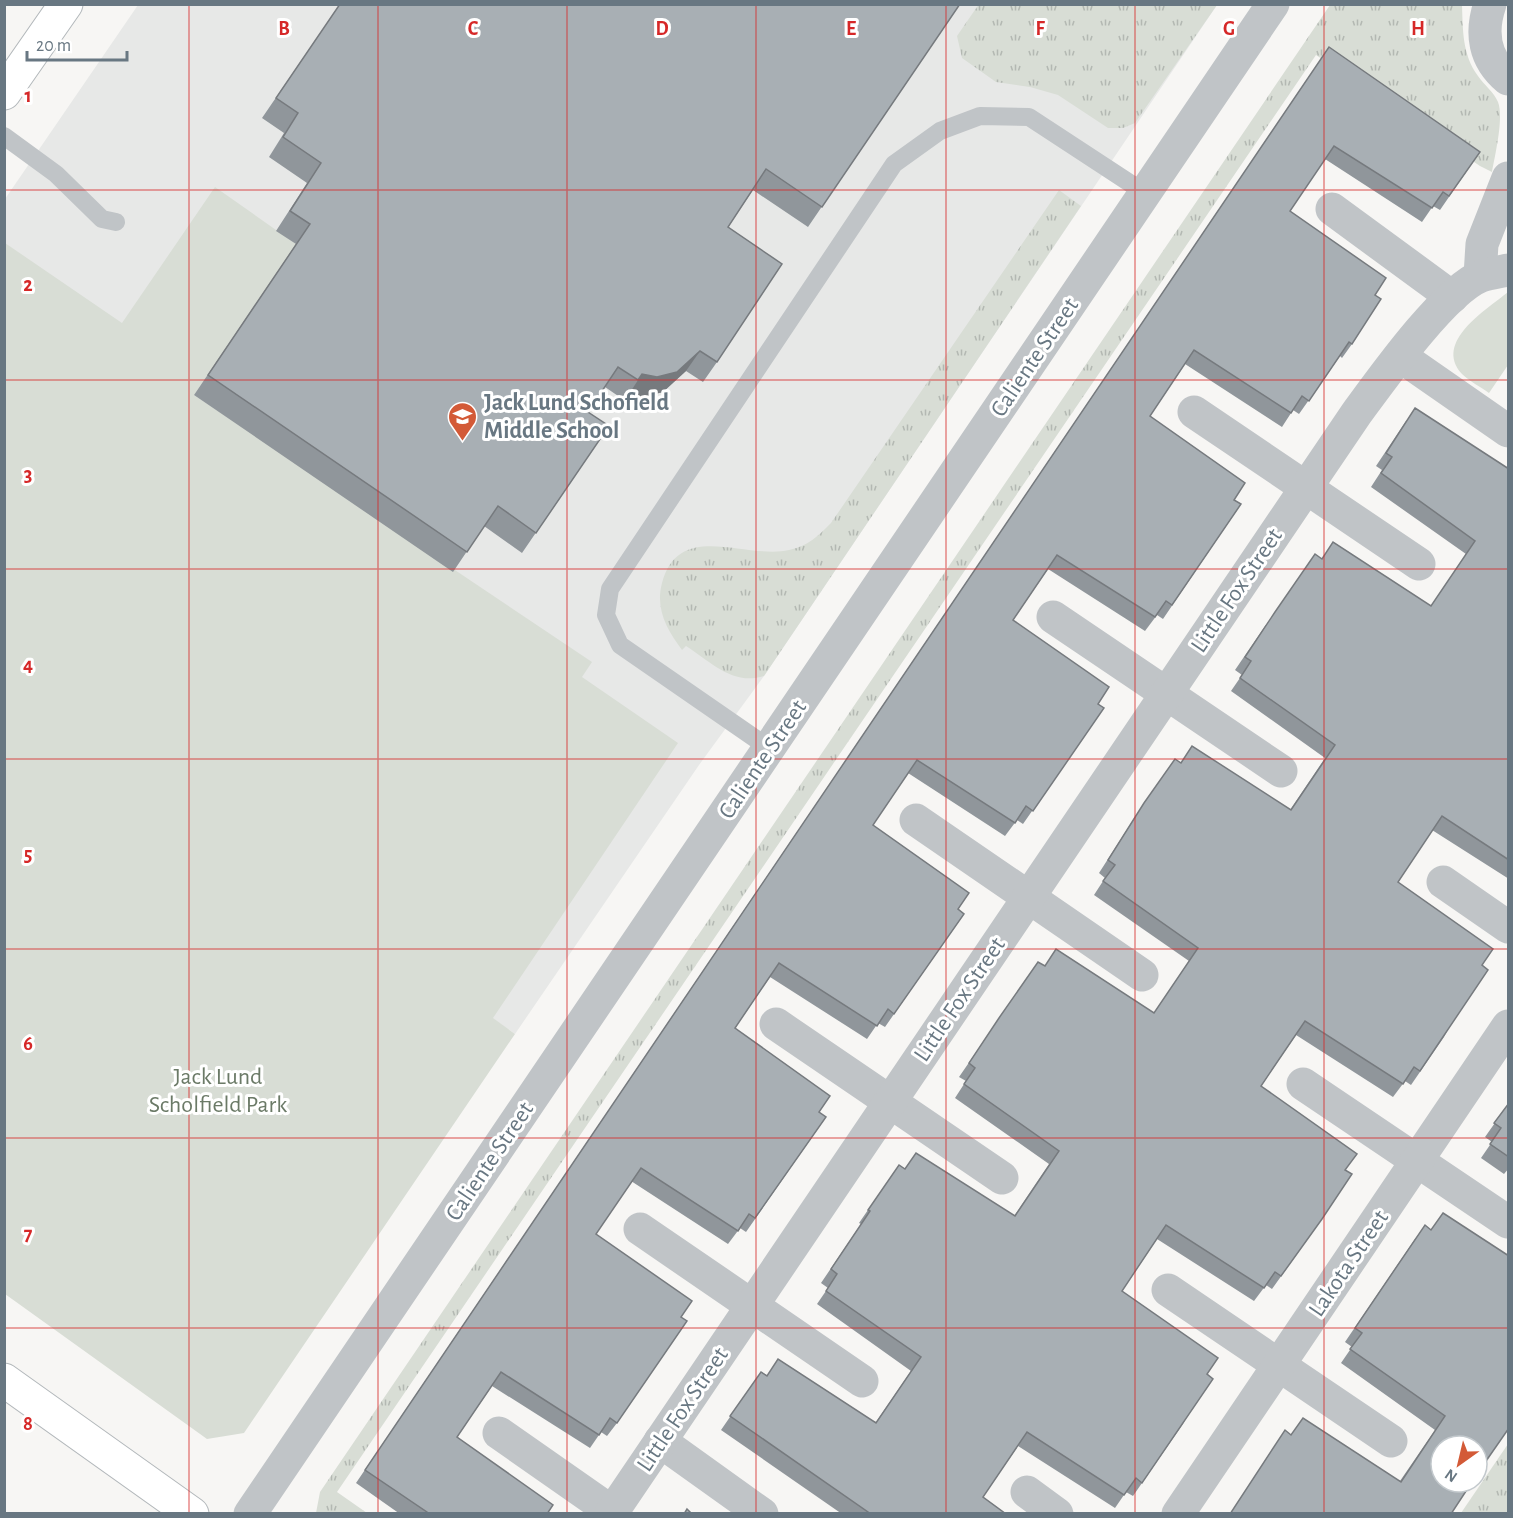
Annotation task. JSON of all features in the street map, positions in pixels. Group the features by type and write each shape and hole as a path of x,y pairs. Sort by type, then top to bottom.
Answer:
{"main road":[{"path":"4,93 66,4"},
{"path":"4,1380 192,1514"}],"street":[{"name":"Caliente Street","path":"250,1514 1273,4"},
{"path":"1490,4 1484,21 1484,39 1499,71 1509,79"},
{"name":"Little Fox Street","path":"499,1433 611,1513 1305,487 1400,356 1452,297 1494,273 1482,244 1509,178"},
{"path":"1332,209 1452,297"},
{"path":"1400,356 1509,431"},
{"path":"1194,412 1419,564"},
{"path":"1053,617 1281,771"},
{"path":"916,820 1142,975"},
{"path":"1443,882 1509,927"},
{"path":"776,1024 1002,1178"},
{"name":"Lakota Street","path":"1178,1514 1509,1026"},
{"path":"1303,1084 1509,1222"},
{"path":"640,1229 862,1382"},
{"path":"1168,1290 1391,1441"},
{"path":"660,1441 762,1514"},
{"path":"1027,1492 1057,1514"}],"lane":[{"path":"769,748 620,645 606,615 610,589 894,164 940,131 980,116 1029,117 1145,193"},
{"path":"4,136 56,174 102,219 116,222"}],"shaded area":[{"name":"Jack Lund Schofield Middle School","path":"138,5 1217,5 764,676 699,765 515,1034 231,835 5,684 5,199"}],"green space":[{"path":"979,4 1217,5 1135,123 1123,128 1108,128 1058,95 1030,87 996,82 962,58 957,36"},
{"path":"1330,5 1462,5 1464,42 1469,59 1478,76 1496,98 1500,109 1492,172 1316,55 337,1492 367,1513 316,1513 320,1492"},
{"name":"Jack Lund Scholfield Park","path":"215,187 296,244 194,395 592,662 582,677 678,743 493,1018 515,1034 244,1433 207,1439 5,1294 5,243 122,323"},
{"path":"1059,190 1081,206 764,676 742,678 732,675 686,646 682,650 667,627 661,610 662,583 671,564 683,552 698,547 716,546 772,552 789,550 807,543 826,528"},
{"path":"1508,292 1508,365 1489,393 1462,374 1455,362 1454,350 1458,339 1476,317"},
{"path":"1508,1444 1508,1513 1461,1513 1474,1494 1489,1494 1489,1472"}],"building":[{"name":"Jack Lund Schofield Middle School","path":"340,4 960,4 822,207 766,169 728,227 782,264 717,362 700,351 677,372 657,377 642,374 638,380 618,367 588,412 609,426 536,533 498,506 467,552 208,375 310,224 290,211 321,163 283,137 298,113 276,98"},
{"path":"1329,47 1480,152 1449,196 1443,192 1432,208 1334,146 1290,211 1386,278 1375,295 1381,299 1352,344 1349,342 1309,401 1302,396 1291,413 1194,350 1150,416 1245,483 1234,500 1241,504 1172,605 1166,601 1155,617 1057,555 1013,620 1109,687 1098,704 1104,708 1033,811 1026,806 1015,823 917,760 873,825 969,893 958,909 964,914 894,1014 888,1009 877,1026 779,963 735,1028 830,1096 819,1112 826,1117 755,1218 749,1214 738,1231 641,1168 596,1234 692,1301 681,1317 687,1321 617,1423 610,1418 599,1435 501,1372 457,1437 553,1505 547,1514 430,1514 365,1470"},
{"path":"1415,408 1509,469 1509,860 1442,816 1398,882 1493,949 1482,965 1488,970 1420,1071 1414,1067 1403,1084 1305,1021 1261,1086 1357,1154 1345,1170 1352,1174 1281,1276 1275,1272 1264,1288 1166,1225 1122,1291 1218,1358 1207,1374 1213,1379 1142,1483 1136,1478 1124,1495 1027,1432 983,1497 1006,1514 871,1514 730,1416 761,1372 767,1376 778,1359 876,1423 921,1357 826,1291 837,1274 831,1269 899,1165 905,1169 916,1153 1015,1216 1059,1151 964,1084 975,1068 969,1063 1038,962 1045,966 1056,949 1154,1013 1198,948 1103,881 1115,865 1108,860 1175,759 1181,763 1192,746 1291,810 1335,745 1240,678 1251,661 1245,657 1315,554 1322,559 1333,542 1431,606 1475,541 1381,473 1392,457 1386,453"},
{"path":"1509,1103 1509,1157 1490,1144 1501,1128 1494,1123"},
{"path":"1443,1213 1509,1256 1509,1428 1489,1457 1489,1434 1433,1434 1445,1416 1350,1349 1362,1333 1355,1328 1425,1225 1431,1230"},
{"path":"1303,1418 1401,1482 1429,1440 1429,1494 1464,1494 1451,1514 1230,1514 1285,1430 1291,1435"}],"place":[{"name":"Jack Lund Schofield Middle School","path":"463,442"}]}
